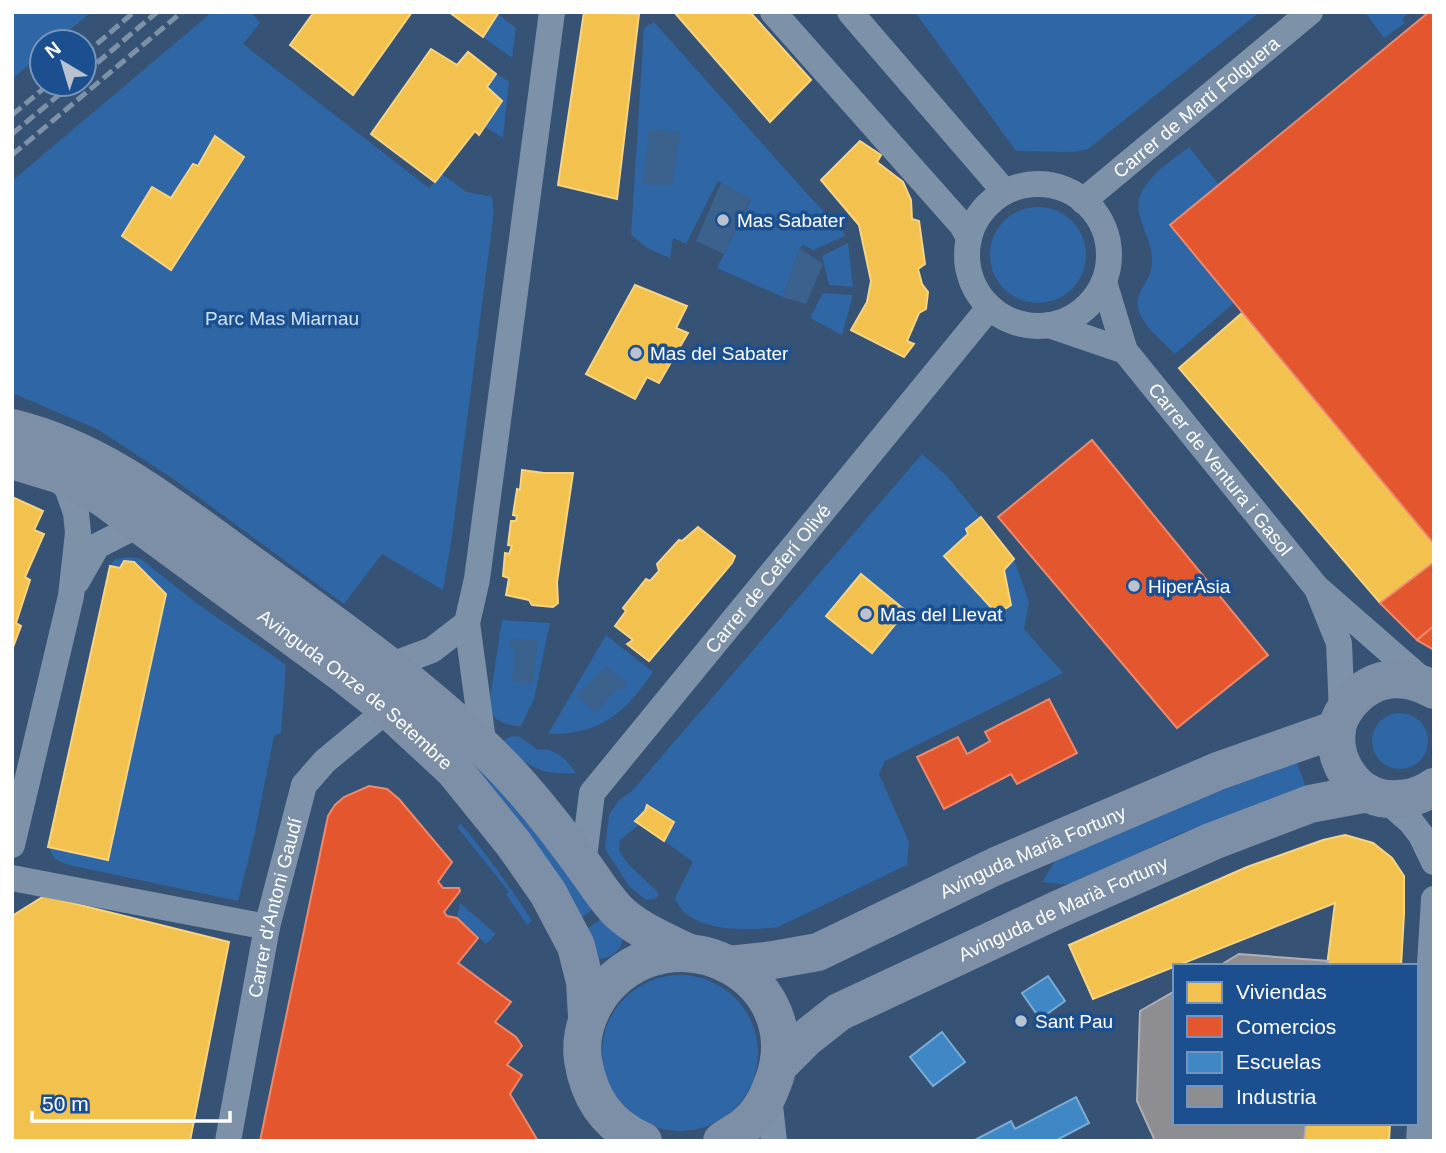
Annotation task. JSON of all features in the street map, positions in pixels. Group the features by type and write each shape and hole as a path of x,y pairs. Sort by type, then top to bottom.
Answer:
{"main road":[{"name":"Avinguda Onze de Setembre","path":"12,428 89,454 142,486 389,666 484,748 547,816 620,914 642,930 687,952"},
{"name":"Avinguda Onze de Setembre","path":"12,460 58,474 102,497 346,676 388,709 454,770 548,893 576,946 586,982 587,1017"},
{"path":"1377,796 1349,777 1339,759 1339,721 1358,692 1382,680 1408,679 1433,689"},
{"name":"Avinguda Marià Fortuny","path":"729,965 818,951 1016,857 1339,721"},
{"name":"Avinguda de Marià Fortuny","path":"722,1141 749,1122 774,1081 806,1038 839,1012 1213,841 1316,802 1377,796 1404,800 1434,787"},
{"path":"631,1138 603,1111 587,1082 582,1050 587,1017 601,992 624,969 654,955 687,952 719,959 747,976 767,1002 779,1032 774,1081"}],"street":[{"path":"484,748 467,623 477,579 552,12"},
{"path":"773,12 961,225 969,238"},
{"path":"850,12 1005,192"},
{"name":"Carrer de Martí Folguera","path":"1083,201 1310,12"},
{"path":"1046,184 1072,192 1091,207 1105,229 1109,254 1104,282 1090,303 1073,317 1049,325 1025,325 1009,320 989,308 975,288 967,262 969,238 985,207 1005,192 1022,186 1046,184"},
{"name":"Carrer de Ventura i Gasol","path":"1104,282 1125,351 1316,587 1433,689"},
{"name":"Carrer de Ceferí Olivé","path":"583,865 592,793 989,308"},
{"path":"1049,325 1125,351"},
{"path":"12,845 71,596 78,533 76,513 68,490 58,474"},
{"path":"71,596 82,569 97,546 140,524"},
{"name":"Carrer de Ventura i Gasol","path":"1316,587 1339,643 1339,721"},
{"path":"389,666 432,650 467,623"},
{"name":"Carrer d'Antoni Gaudí","path":"228,1141 267,927 304,785 325,761 388,709"},
{"path":"1377,796 1416,828 1434,862"},
{"path":"12,878 267,927"},
{"path":"1419,1141 1433,915"},
{"path":"774,1081 774,1141"}],"green space":[{"path":"12,12 91,12 72,28 28,28 28,66 12,79"},
{"name":"Parc Mas Miarnau","path":"212,12 251,12 260,23 243,44 429,188 442,174 467,192 492,197 494,212 443,590 382,554 344,604 175,480 99,430 12,393 12,181"},
{"path":"915,12 1260,12 1088,149 1074,152 1016,151"},
{"path":"1365,12 1409,12 1402,19 1405,23 1384,38"},
{"path":"498,14 516,28 512,58 483,37"},
{"path":"654,22 844,232 845,236 813,250 803,245 800,248 783,297 717,268 751,200 718,181 686,244 673,238 670,258 647,248 631,235 644,28"},
{"path":"496,74 509,81 503,138 485,127 502,101 487,87"},
{"path":"1189,147 1219,185 1170,226 1234,303 1175,354 1148,326 1138,310 1137,301 1152,264 1139,202 1147,183"},
{"path":"1038,207 1056,211 1072,221 1082,237 1086,255 1082,273 1072,289 1056,299 1038,303 1020,299 1004,289 994,273 990,255 994,237 1004,221 1020,211"},
{"path":"848,243 853,287 829,285 822,256"},
{"path":"823,293 853,295 842,335 810,318"},
{"path":"922,454 947,476 1014,559 1029,602 1024,629 1063,673 885,761 879,774 909,842 907,865 778,927 735,929 705,924 692,918 675,898 693,862 664,841 674,822 647,806 635,820 639,825 620,840 619,851 629,865 659,893 657,898 646,900 629,886 605,849 609,815 619,800 631,792"},
{"path":"115,559 141,559 195,602 286,665 281,733 274,736 238,901 69,865 55,859 48,847 108,859 166,594 134,562 124,561 120,568 110,566"},
{"path":"502,620 550,623 534,699 521,726 496,719 489,705"},
{"path":"606,635 653,672 632,699 610,719 582,730 548,734"},
{"path":"1400,713 1411,715 1420,721 1426,730 1426,752 1420,761 1411,767 1400,769 1389,767 1380,761 1374,752 1372,741 1374,730 1380,721 1389,715"},
{"path":"512,736 520,737 538,750 550,750 565,759 576,773 534,768 502,741"},
{"path":"463,747 597,906 578,920 509,820"},
{"path":"1296,761 1306,787 1179,834 1070,885 1042,882 1058,856 1094,839"},
{"path":"461,824 532,921 527,925 506,894 509,892 457,827"},
{"path":"460,903 496,934 486,944 457,918"},
{"path":"604,917 623,940 613,954 597,959 584,931"},
{"path":"680,975 710,981 735,998 752,1023 758,1053 752,1083 735,1108 710,1125 680,1131 650,1125 625,1108 608,1083 602,1053 608,1023 625,998 650,981"}],"shaded area":[{"path":"649,129 680,132 672,186 643,184"},
{"name":"Mas Sabater","path":"721,183 751,199 724,254 696,241"},
{"name":"Mas Sabater","path":"800,248 823,264 806,304 783,297"},
{"path":"510,639 538,640 533,684 512,682 515,647 509,646"},
{"path":"606,666 628,684 623,690 618,688 595,713 577,695"}],"building: Viviendas":[{"path":"314,12 412,12 353,95 290,45"},
{"path":"449,12 499,12 483,37"},
{"path":"584,12 639,14 617,199 558,185"},
{"path":"674,12 750,12 811,80 770,122"},
{"path":"431,49 457,65 468,52 496,74 487,87 502,101 479,135 475,131 435,182 371,134"},
{"path":"215,136 244,157 171,270 122,236 152,187 171,198 193,164 198,166"},
{"path":"860,141 881,155 877,162 903,182 911,200 912,219 919,221 925,264 918,269 922,284 928,292 926,309 919,313 907,341 914,344 904,357 851,330 867,302 871,281 859,225 821,180"},
{"name":"Mas del Sabater","path":"635,285 687,306 676,328 688,333 659,383 647,377 635,399 586,374"},
{"path":"1242,313 1434,544 1434,562 1380,603 1179,368"},
{"path":"522,470 573,473 557,582 558,603 553,607 532,605 529,600 506,595 509,578 503,576 505,553 509,554 512,546 508,545 511,521 516,521 517,516 513,515"},
{"path":"12,497 43,511 34,530 44,534 25,577 30,580 16,623 21,626 12,650"},
{"path":"981,517 1014,559 1004,570 1011,605 997,614 944,556 968,534 966,529"},
{"path":"698,527 735,556 732,563 649,661 627,644 633,640 615,626 626,611 623,608 646,579 650,581 659,571 657,564 679,540 682,541"},
{"path":"124,561 134,562 166,594 108,860 48,847 110,566 120,568"},
{"name":"Mas del Llevat","path":"861,574 906,611 872,653 826,616"},
{"path":"647,805 674,822 664,841 635,821"},
{"path":"1345,835 1373,843 1392,858 1404,876 1401,964 1327,964 1335,903 1181,964 1173,964 1173,967 1093,999 1069,945 1247,867"},
{"path":"44,896 229,942 190,1141 12,1141 12,916"},
{"path":"1306,1125 1390,1125 1389,1141 1304,1141"}],"building: Comercios":[{"path":"1429,12 1434,12 1434,544 1170,225"},
{"name":"HiperÀsia","path":"1092,440 1268,655 1177,728 998,517"},
{"path":"1434,562 1434,626 1417,640 1380,603"},
{"path":"1434,626 1434,650 1417,640"},
{"path":"1049,699 1077,753 1017,784 1011,774 944,809 917,757 958,737 967,754 990,741 985,732"},
{"path":"369,786 387,789 399,799 452,862 438,882 443,888 459,888 460,891 444,912 447,916 457,918 478,938 458,963 511,1002 495,1022 516,1037 522,1046 507,1065 522,1075 510,1094 538,1141 260,1141 328,816 344,797"}],"building: Escuelas":[{"path":"1048,976 1065,1001 1040,1019 1022,993"},
{"path":"942,1032 965,1062 933,1086 910,1057"},
{"path":"1076,1097 1089,1123 1055,1141 973,1141 1011,1121 1015,1129"}],"building: Industria":[{"path":"1239,954 1328,961 1327,964 1222,964"},
{"path":"1173,992 1173,1125 1306,1125 1304,1141 1155,1141 1137,1101 1140,1011"}],"railway":[{"path":"98,43 134,12"},
{"path":"98,62 157,12"},
{"path":"12,155 182,12"},
{"path":"12,115 32,98"},
{"path":"12,134 55,98"}],"place":[{"name":"Mas Sabater","path":"723,220"},
{"name":"Mas del Sabater","path":"636,353"},
{"name":"HiperÀsia","path":"1134,586"},
{"name":"Mas del Llevat","path":"866,614"},
{"name":"Sant Pau","path":"1021,1021"}]}
